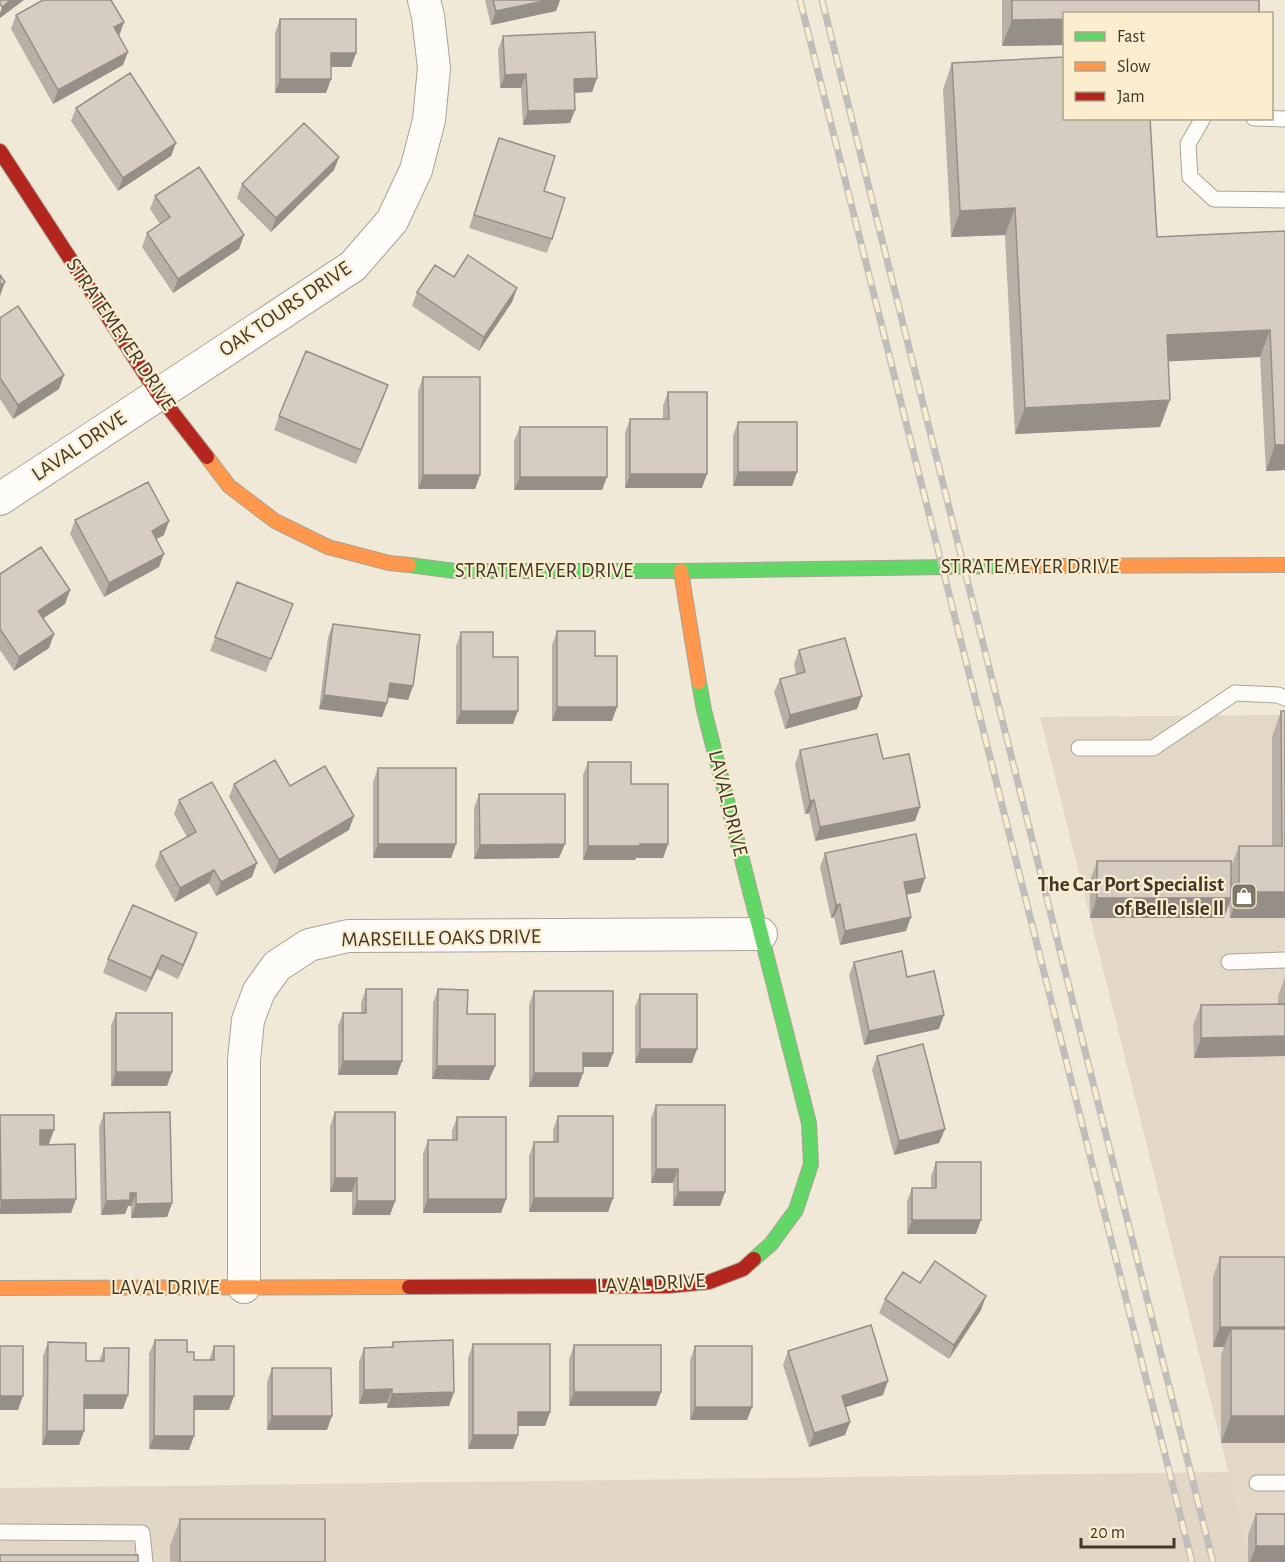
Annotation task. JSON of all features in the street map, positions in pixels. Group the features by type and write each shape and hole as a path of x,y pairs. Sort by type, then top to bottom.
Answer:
{"street":[{"name":"OAK TOURS DRIVE","path":"158,394 353,266 392,221 416,170 429,120 434,68 424,0"},
{"name":"STRATEMEYER DRIVE","path":"0,151 158,394 229,486 275,521 328,547 390,563 455,571 1285,565"},
{"name":"LAVAL DRIVE","path":"0,499 158,394"},
{"name":"LAVAL DRIVE","path":"0,1288 668,1286 709,1282 743,1269 771,1244 796,1210 811,1164 810,1123 704,710 681,571"},
{"name":"MARSEILLE OAKS DRIVE","path":"244,1287 244,1060 248,1020 259,991 277,966 309,945 348,936 761,934"}],"lane":[{"path":"1202,120 1188,144 1190,177 1214,199 1285,200"},
{"path":"1079,748 1153,748 1234,693 1278,695 1285,698"},
{"path":"1229,962 1285,960"},
{"path":"1257,1483 1285,1482"},
{"path":"0,1532 142,1533 145,1562"}],"shaded area":[{"path":"1285,715 1285,1562 1251,1562 1040,717"},
{"path":"1229,1472 1251,1562 0,1562 0,1488"}],"building":[{"path":"0,0 11,0 2,7"},
{"path":"43,0 111,0 124,22 114,27 128,52 58,90 16,15"},
{"path":"493,0 548,0 496,11"},
{"path":"1012,0 1259,0 1259,12 1063,12 1063,19 1012,20"},
{"path":"280,19 356,19 356,53 331,53 331,79 280,79"},
{"path":"595,32 597,78 574,79 575,110 528,111 526,74 505,75 503,36"},
{"path":"1063,57 1063,120 1150,120 1157,237 1285,231 1285,445 1275,445 1270,330 1167,335 1170,400 1025,408 1015,208 960,211 952,63"},
{"path":"130,73 176,143 123,178 76,108"},
{"path":"304,123 339,157 276,218 242,184"},
{"path":"499,138 555,156 544,191 565,198 552,239 474,215"},
{"path":"199,167 244,235 178,279 147,233 170,217 155,196"},
{"path":"468,255 517,288 484,337 417,292 435,265 454,277"},
{"path":"0,275 5,282 0,285"},
{"path":"18,306 64,375 18,405 0,378 0,318"},
{"path":"306,351 388,385 361,450 279,416"},
{"path":"423,377 480,377 480,475 423,475"},
{"path":"668,392 707,392 707,474 630,474 630,419 669,419"},
{"path":"738,422 797,422 797,472 738,472"},
{"path":"520,427 607,427 607,477 520,477"},
{"path":"148,482 169,521 152,531 164,554 109,583 75,520"},
{"path":"41,547 70,590 38,611 54,634 19,657 0,629 0,574"},
{"path":"237,582 293,604 271,659 215,637"},
{"path":"333,624 420,635 413,686 390,683 387,703 324,695"},
{"path":"557,631 595,631 595,656 617,656 617,707 557,707"},
{"path":"461,632 493,632 493,657 518,657 518,711 461,711"},
{"path":"845,638 862,696 790,715 780,679 805,672 799,650"},
{"path":"1281,711 1285,711 1285,892 1239,892 1239,846 1282,846"},
{"path":"877,734 883,759 909,754 920,807 820,827 814,800 810,801 800,750"},
{"path":"275,760 290,786 325,766 354,816 279,860 234,784"},
{"path":"588,762 631,762 631,784 668,784 668,844 588,846"},
{"path":"378,768 456,768 456,844 378,844"},
{"path":"212,782 257,863 221,882 214,870 180,888 160,852 196,832 179,800"},
{"path":"479,794 565,794 565,844 480,845"},
{"path":"916,834 925,878 904,882 911,917 845,931 840,904 836,905 825,853"},
{"path":"1097,861 1231,861 1231,898 1097,898"},
{"path":"133,905 197,933 183,965 162,955 151,978 108,959"},
{"path":"902,951 907,977 934,971 944,1015 869,1031 854,962"},
{"path":"366,989 402,989 402,1061 343,1061 343,1013 366,1013"},
{"path":"438,989 468,990 467,1014 495,1014 495,1066 437,1066"},
{"path":"534,991 613,991 613,1053 583,1053 583,1073 534,1073"},
{"path":"640,994 697,994 697,1049 640,1049"},
{"path":"1285,1004 1285,1036 1201,1038 1201,1005"},
{"path":"116,1013 172,1013 172,1072 116,1072"},
{"path":"923,1044 945,1129 899,1141 877,1056"},
{"path":"656,1105 725,1105 725,1192 678,1192 678,1169 656,1169"},
{"path":"170,1112 172,1203 136,1204 136,1193 130,1193 130,1200 106,1201 104,1113"},
{"path":"335,1112 395,1112 395,1201 357,1201 357,1178 335,1178"},
{"path":"0,1115 54,1115 54,1130 40,1130 40,1145 75,1144 76,1199 1,1200"},
{"path":"558,1116 613,1116 613,1198 534,1198 534,1142 558,1142"},
{"path":"457,1117 506,1117 506,1199 428,1199 428,1140 457,1140"},
{"path":"936,1162 981,1162 981,1220 912,1220 912,1188 936,1188"},
{"path":"1220,1257 1285,1257 1285,1327 1220,1327"},
{"path":"935,1261 986,1296 954,1345 885,1299 903,1272 920,1283"},
{"path":"871,1325 888,1381 842,1396 850,1422 814,1433 788,1351"},
{"path":"1231,1329 1285,1329 1285,1416 1231,1416"},
{"path":"155,1340 187,1340 187,1352 194,1352 194,1360 214,1360 214,1346 234,1346 234,1396 194,1396 194,1436 154,1436"},
{"path":"453,1340 454,1392 392,1394 392,1389 364,1390 364,1348 393,1347 393,1342"},
{"path":"48,1342 86,1343 86,1361 104,1361 104,1348 129,1348 128,1395 84,1395 84,1431 47,1431"},
{"path":"473,1344 550,1344 550,1412 518,1412 518,1435 473,1435"},
{"path":"574,1345 661,1345 661,1392 574,1392"},
{"path":"0,1346 23,1346 23,1396 0,1396"},
{"path":"695,1346 752,1346 752,1407 695,1407"},
{"path":"272,1368 331,1368 332,1416 272,1416"},
{"path":"1256,1514 1285,1514 1285,1546 1256,1546"},
{"path":"180,1519 325,1519 325,1562 180,1562"},
{"path":"0,1555 138,1555 138,1562 0,1562"}],"railway":[{"path":"800,0 1192,1562"},
{"path":"822,0 1213,1562"}],"traffic: fast":[{"path":"409,565 455,571 681,571 1015,566"},
{"path":"699,682 704,710 809,1123 811,1164 796,1210 771,1244 754,1259"}],"traffic: slow":[{"path":"207,457 229,486 275,521 328,547 389,563 409,565"},
{"path":"1015,566 1285,565"},
{"path":"681,571 699,682"},
{"path":"0,1288 409,1287"}],"traffic: jam":[{"path":"0,151 158,394 207,457"},
{"path":"409,1287 668,1286 709,1282 743,1269 754,1259"}],"place":[{"name":"The Car Port Specialist of Belle Isle ll","path":"1244,896"}]}
